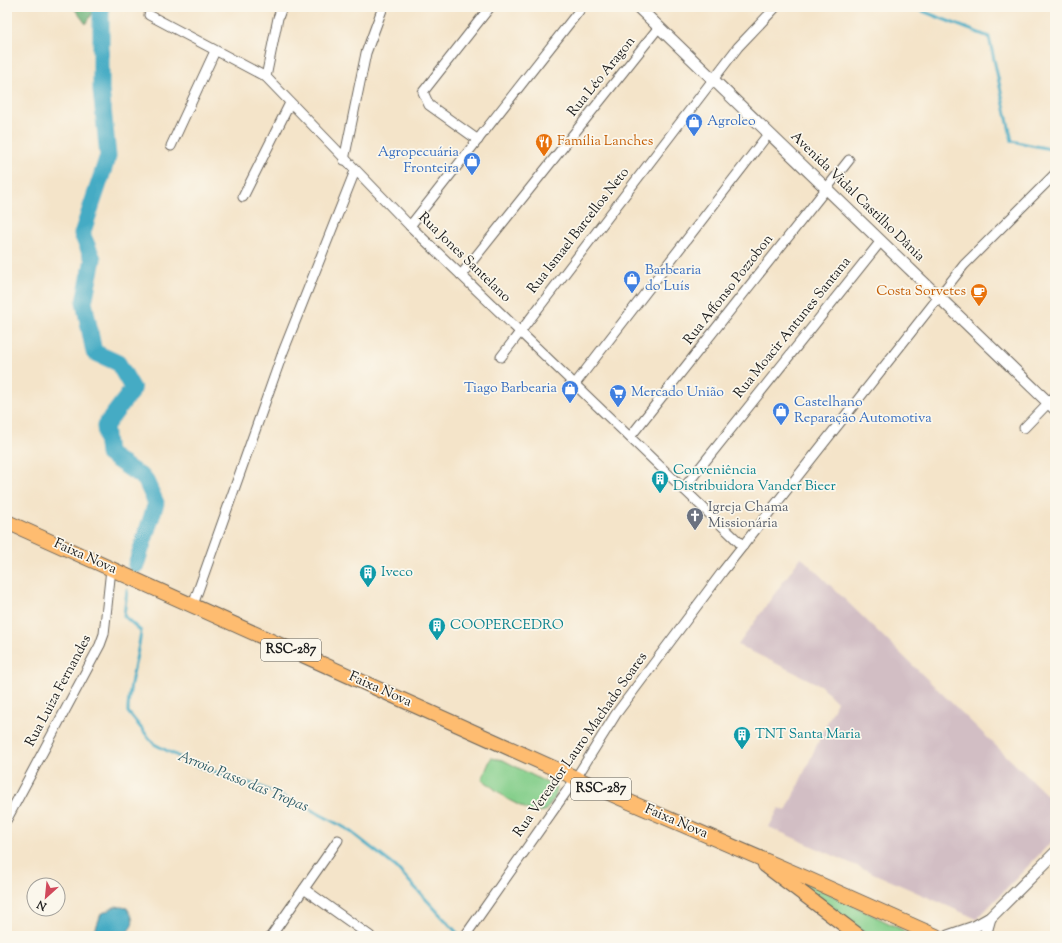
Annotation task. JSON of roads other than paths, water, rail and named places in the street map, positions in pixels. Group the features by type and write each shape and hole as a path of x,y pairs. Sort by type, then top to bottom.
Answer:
{"highway":[{"name":"Faixa Nova","path":"7,522 576,778 936,936"},
{"name":"Faixa Nova","path":"754,856 781,879 859,936"}],"street":[{"path":"272,7 278,18"},
{"path":"266,77 278,18 282,7"},
{"path":"344,160 366,53 383,7"},
{"path":"478,140 429,104 424,98 423,92 490,7"},
{"path":"410,226 582,7"},
{"name":"Avenida Vidal Castilho Dânia","path":"638,7 939,297 1053,403"},
{"name":"Rua Ismael Barcellos Neto","path":"500,357 738,47 776,7"},
{"name":"Rua Jones Santelano","path":"149,15 266,77 344,160 410,226 743,546"},
{"name":"Rua Léo Aragon","path":"461,276 659,27"},
{"path":"171,146 215,51"},
{"path":"243,197 290,103"},
{"path":"575,384 769,133"},
{"name":"Rua Affonso Pozzobon","path":"630,437 849,160"},
{"path":"193,605 283,352 355,171"},
{"name":"Rua Vereador Lauro Machado Soares","path":"465,936 576,778 616,714 723,571 964,265 1055,174"},
{"name":"Rua Moacir Antunes Santana","path":"683,489 881,241"},
{"path":"1024,428 1053,403"},
{"name":"Rua Luiza Fernandes","path":"7,819 100,645 104,634 111,569"},
{"path":"271,936 338,840"},
{"path":"948,936 974,927 990,918 1055,853"},
{"path":"304,889 370,936"},
{"path":"985,936 990,918"}],"water":[{"path":"116,906 127,908 133,920 132,926 124,936 93,936 101,914"}],"waterway":[{"name":"Arroio Passo das Tropas","path":"101,7 101,90 108,156 82,234 93,259 84,302 94,352 118,363 133,389 105,426 108,454 145,479 156,503 136,565"},
{"path":"912,7 989,37 1012,141 1055,150"},
{"name":"Arroio Passo das Tropas","path":"127,590 124,616 141,631 131,682 128,712 154,744 197,766 261,787 306,807 347,829 396,867 460,936"}],"place":[{"name":"Agroleo","path":"694,137"},
{"name":"Família Lanches","path":"544,157"},
{"name":"Agropecuária Fronteira","path":"472,176"},
{"name":"Barbearia do Luís","path":"632,294"},
{"name":"Costa Sorvetes","path":"979,307"},
{"name":"Tiago Barbearia","path":"570,404"},
{"name":"Mercado União","path":"618,408"},
{"name":"Castelhano Reparação Automotiva","path":"781,426"},
{"name":"Conveniência Distribuidora Vander Bieer","path":"660,494"},
{"name":"Igreja Chama Missionária","path":"695,531"},
{"name":"Iveco","path":"368,588"},
{"name":"COOPERCEDRO","path":"437,641"},
{"name":"TNT Santa Maria","path":"742,750"}]}
